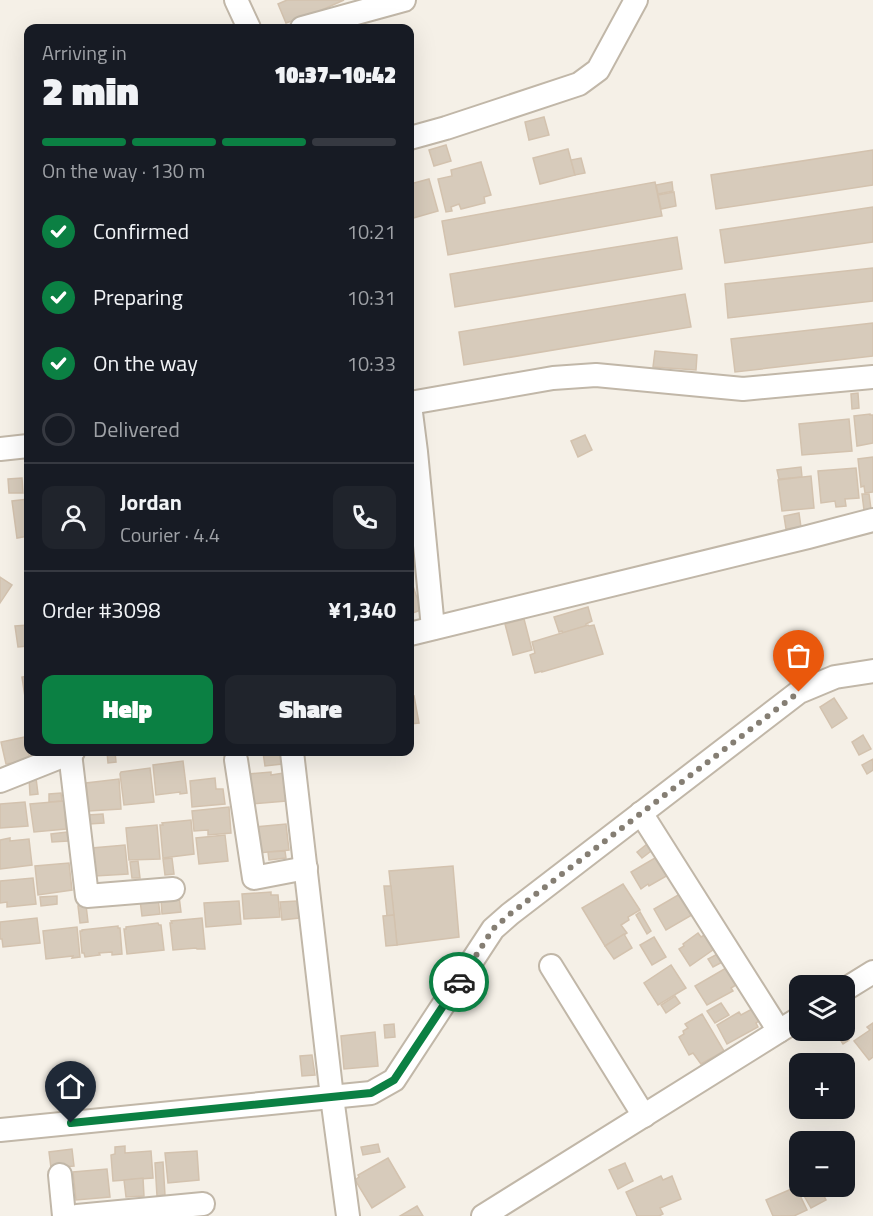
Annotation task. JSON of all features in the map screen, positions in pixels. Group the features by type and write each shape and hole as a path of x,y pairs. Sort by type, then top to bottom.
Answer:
{"street":[{"path":"236,0 247,24"},
{"path":"317,24 404,0"},
{"path":"414,137 579,84 598,70 636,0"},
{"path":"414,403 553,378 596,375 743,389 873,377"},
{"path":"414,436 433,628"},
{"path":"0,449 24,446"},
{"path":"414,633 873,520"},
{"path":"0,1130 371,1093 394,1080 493,929 510,914 799,692 835,677 873,671"},
{"path":"0,781 62,756"},
{"path":"72,756 87,896 173,889"},
{"path":"292,756 348,1216"},
{"path":"236,760 254,878 306,868"},
{"path":"641,813 779,1031"},
{"path":"551,966 644,1116"},
{"path":"855,983 873,972"},
{"path":"483,1216 789,1025"},
{"path":"60,1175 64,1216"},
{"path":"77,1216 203,1204"}],"building":[{"path":"287,0 344,0 297,21 297,19 286,23 278,4"},
{"path":"544,117 549,135 529,140 525,122"},
{"path":"446,145 451,161 434,166 429,150"},
{"path":"568,149 575,175 540,184 533,158"},
{"path":"873,150 873,185 716,209 711,175"},
{"path":"581,158 585,173 575,175 571,160"},
{"path":"481,162 491,195 484,197 485,203 461,209 459,204 451,207 452,211 446,212 438,179 452,176 451,170"},
{"path":"429,179 438,211 414,218 414,183"},
{"path":"655,182 662,216 448,255 442,221"},
{"path":"672,182 673,191 658,194 656,185"},
{"path":"674,192 676,206 661,209 658,195"},
{"path":"873,207 873,242 725,263 720,230"},
{"path":"677,237 682,269 455,307 450,274"},
{"path":"873,268 873,301 728,318 725,284"},
{"path":"685,294 691,327 464,365 459,332"},
{"path":"873,323 873,356 735,372 731,339"},
{"path":"655,351 697,355 696,370 653,367"},
{"path":"858,393 859,408 852,409 851,394"},
{"path":"873,415 873,443 857,446 854,416"},
{"path":"849,419 852,451 802,455 799,424"},
{"path":"585,435 592,450 578,457 571,441"},
{"path":"873,457 873,492 865,493 864,486 861,487 858,459"},
{"path":"801,467 802,477 779,479 777,470"},
{"path":"856,468 859,498 845,499 846,506 836,507 835,501 821,503 818,471"},
{"path":"811,476 814,508 782,511 778,480"},
{"path":"22,478 23,493 9,493 8,479"},
{"path":"862,494 869,494 871,509 864,510"},
{"path":"24,500 24,537 17,538 12,501"},
{"path":"799,513 801,527 786,529 784,516"},
{"path":"0,577 12,585 0,603"},
{"path":"414,589 421,610 414,613"},
{"path":"588,607 592,621 586,626 563,633 559,632 554,617"},
{"path":"524,619 532,650 513,655 505,624"},
{"path":"24,625 24,646 18,647 15,626"},
{"path":"594,625 603,654 535,673 530,655 535,653 532,642"},
{"path":"414,696 419,723 414,724"},
{"path":"834,698 847,718 832,728 820,707"},
{"path":"863,735 871,749 859,755 852,742"},
{"path":"24,737 24,756 29,756 30,760 6,764 1,742"},
{"path":"107,756 115,756 116,762 108,763"},
{"path":"264,756 281,756 282,764 265,766"},
{"path":"873,759 873,770 867,774 862,765"},
{"path":"183,761 187,793 156,795 153,765"},
{"path":"150,768 154,802 124,805 121,772"},
{"path":"271,772 271,775 283,773 286,801 252,804 249,774"},
{"path":"29,778 36,778 38,794 30,795"},
{"path":"215,778 216,789 223,789 225,804 192,807 190,781"},
{"path":"119,779 121,809 89,811 86,783"},
{"path":"61,793 62,801 49,802 49,794"},
{"path":"64,801 66,829 34,832 30,804"},
{"path":"25,802 28,826 0,828 0,804"},
{"path":"229,807 231,833 208,835 208,830 194,831 192,811"},
{"path":"103,814 104,823 89,824 88,815"},
{"path":"191,820 194,854 163,858 160,825"},
{"path":"286,824 289,850 258,853 255,827"},
{"path":"157,825 160,859 129,860 126,828"},
{"path":"67,832 68,841 52,842 51,834"},
{"path":"225,835 228,861 199,864 196,838"},
{"path":"10,838 10,841 29,839 32,865 0,869 0,840"},
{"path":"651,841 655,848 642,858 637,852"},
{"path":"125,845 128,874 95,876 92,848"},
{"path":"285,851 286,858 269,860 268,852"},
{"path":"660,855 670,874 641,889 631,872"},
{"path":"172,858 174,874 165,875 163,859"},
{"path":"138,861 140,878 132,878 130,862"},
{"path":"69,863 72,890 38,895 35,866"},
{"path":"453,866 459,937 397,945 389,871"},
{"path":"33,878 36,904 7,907 7,902 0,903 0,881"},
{"path":"623,884 640,910 628,917 629,920 621,925 627,933 605,946 582,908"},
{"path":"384,886 391,886 394,915 387,916"},
{"path":"685,891 697,912 666,930 654,909"},
{"path":"271,892 271,895 278,895 280,917 244,919 242,894"},
{"path":"57,896 57,904 41,906 40,897"},
{"path":"179,896 181,912 162,914 161,898"},
{"path":"158,898 160,914 142,916 140,900"},
{"path":"239,901 241,924 206,927 204,903"},
{"path":"297,901 299,918 282,920 280,902"},
{"path":"86,905 88,922 80,923 78,906"},
{"path":"640,912 651,931 647,934 636,915"},
{"path":"394,915 397,945 386,946 383,916"},
{"path":"37,918 40,943 3,947 2,939 0,939 0,922"},
{"path":"202,918 205,949 173,950 171,921"},
{"path":"158,923 161,925 164,950 127,954 124,929 126,927"},
{"path":"118,926 122,954 99,953 100,955 85,957 82,953 80,931"},
{"path":"77,927 80,957 46,959 43,931"},
{"path":"698,933 701,937 708,933 717,947 690,966 679,949"},
{"path":"624,934 632,948 614,959 605,946"},
{"path":"654,937 666,957 652,965 640,945"},
{"path":"723,951 728,959 713,967 708,959"},
{"path":"671,965 686,988 658,1005 644,983"},
{"path":"726,968 736,985 731,988 733,991 707,1005 695,986"},
{"path":"675,996 680,1003 666,1013 661,1005"},
{"path":"721,1003 729,1015 715,1023 707,1011"},
{"path":"752,1009 759,1021 756,1023 758,1027 727,1044 717,1025 739,1012 741,1015"},
{"path":"702,1014 724,1051 701,1064 693,1053 689,1055 679,1037 688,1028 685,1024"},
{"path":"873,1023 873,1057 869,1060 854,1041 870,1030 867,1027"},
{"path":"394,1024 395,1037 385,1038 384,1025"},
{"path":"375,1032 378,1066 344,1069 341,1036"},
{"path":"312,1055 315,1075 302,1076 300,1056"},
{"path":"378,1144 380,1152 363,1155 361,1147"},
{"path":"125,1146 125,1153 151,1151 153,1178 113,1181 111,1155 115,1154 115,1147"},
{"path":"72,1149 74,1166 51,1168 49,1152"},
{"path":"197,1151 199,1180 168,1183 165,1153"},
{"path":"388,1158 405,1187 372,1208 355,1180 359,1177 358,1175"},
{"path":"163,1162 165,1195 157,1196 155,1163"},
{"path":"625,1163 633,1181 618,1189 609,1170"},
{"path":"107,1169 110,1197 76,1200 73,1172"},
{"path":"661,1176 663,1180 672,1176 681,1199 660,1208 663,1214 659,1216 637,1216 626,1192"},
{"path":"143,1178 144,1196 126,1197 124,1180"},
{"path":"789,1190 789,1197 801,1197 807,1210 794,1216 773,1216 766,1200"},
{"path":"805,1197 824,1197 826,1200 811,1208"},
{"path":"417,1206 423,1216 400,1216"}],"way so far":[{"path":"459,982 493,929 510,914 799,692"}],"route":[{"path":"71,1123 371,1093 394,1080 459,982"}]}
